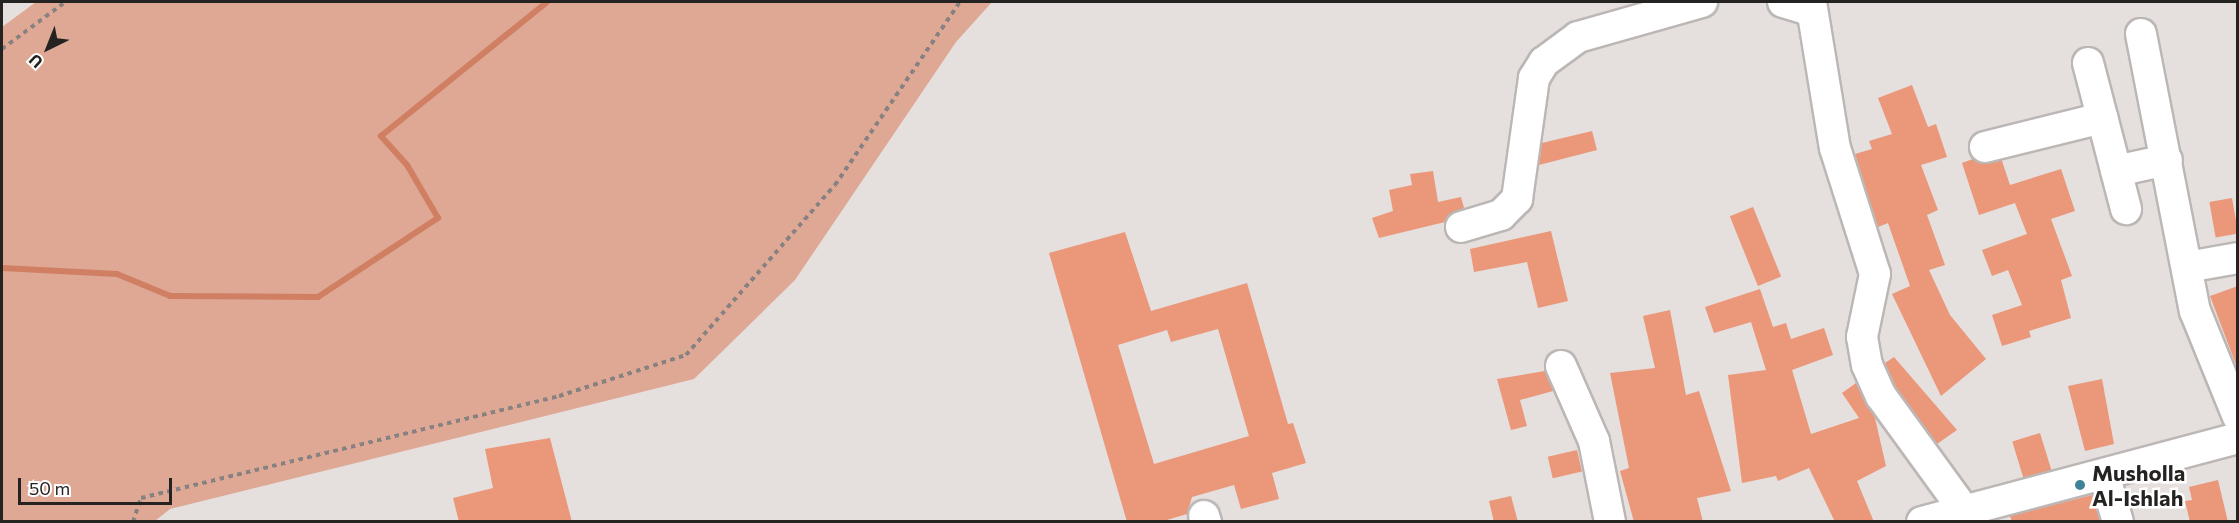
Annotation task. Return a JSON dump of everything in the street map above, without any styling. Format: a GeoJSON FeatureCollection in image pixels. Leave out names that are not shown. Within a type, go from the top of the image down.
{"type":"FeatureCollection","features":[{"type":"Feature","properties":{"kind":"street"},"geometry":{"type":"LineString","coordinates":[[1461,227],[1501,215],[1517,199],[1534,78],[1544,62],[1578,37],[1702,2]]}},
{"type":"Feature","properties":{"kind":"street"},"geometry":{"type":"LineString","coordinates":[[1783,2],[1811,6],[1835,148],[1875,274],[1862,337],[1867,365],[1881,396],[1964,509]]}},
{"type":"Feature","properties":{"kind":"street"},"geometry":{"type":"LineString","coordinates":[[2141,33],[2201,332],[2238,417]]}},
{"type":"Feature","properties":{"kind":"street"},"geometry":{"type":"LineString","coordinates":[[2088,63],[2126,209]]}},
{"type":"Feature","properties":{"kind":"street"},"geometry":{"type":"LineString","coordinates":[[1985,147],[2102,118]]}},
{"type":"Feature","properties":{"kind":"street"},"geometry":{"type":"LineString","coordinates":[[2116,171],[2167,160]]}},
{"type":"Feature","properties":{"kind":"street"},"geometry":{"type":"LineString","coordinates":[[2187,267],[2238,258]]}},
{"type":"Feature","properties":{"kind":"street"},"geometry":{"type":"LineString","coordinates":[[1561,366],[1594,441],[1610,522]]}},
{"type":"Feature","properties":{"kind":"street"},"geometry":{"type":"LineString","coordinates":[[1922,522],[2238,438]]}},
{"type":"Feature","properties":{"kind":"street"},"geometry":{"type":"LineString","coordinates":[[2104,475],[2118,522]]}},
{"type":"Feature","properties":{"kind":"path"},"geometry":{"type":"LineString","coordinates":[[2,49],[65,2]]}},
{"type":"Feature","properties":{"kind":"path"},"geometry":{"type":"LineString","coordinates":[[133,522],[141,498],[559,396],[686,355],[835,185],[960,2]]}},
{"type":"Feature","properties":{"kind":"shaded area"},"geometry":{"type":"Polygon","coordinates":[[[36,2],[992,2],[956,42],[795,280],[694,379],[170,509],[155,521],[2,521],[2,27],[36,2]]]}},
{"type":"Feature","properties":{"kind":"building"},"geometry":{"type":"Polygon","coordinates":[[[1912,85],[1928,127],[1936,124],[1947,157],[1921,165],[1938,210],[1927,215],[1945,265],[1929,270],[1950,315],[1986,359],[1941,396],[1892,294],[1910,286],[1888,223],[1878,227],[1855,154],[1872,149],[1869,141],[1892,134],[1878,98],[1912,85]]]}},
{"type":"Feature","properties":{"kind":"building"},"geometry":{"type":"Polygon","coordinates":[[[1592,131],[1597,150],[1539,165],[1542,143],[1592,131]]]}},
{"type":"Feature","properties":{"kind":"building"},"geometry":{"type":"Polygon","coordinates":[[[1973,159],[2002,161],[2010,185],[2061,169],[2075,211],[2051,219],[2072,276],[2061,280],[2071,318],[2029,331],[2031,337],[2002,346],[1992,315],[2022,305],[2008,270],[1992,276],[1982,250],[2027,234],[2015,203],[1979,215],[1962,163],[1973,159]]]}},
{"type":"Feature","properties":{"kind":"building"},"geometry":{"type":"Polygon","coordinates":[[[1433,171],[1438,202],[1461,197],[1464,208],[1445,222],[1379,238],[1372,218],[1393,211],[1389,190],[1412,185],[1410,174],[1433,171]]]}},
{"type":"Feature","properties":{"kind":"building"},"geometry":{"type":"Polygon","coordinates":[[[2232,198],[2238,233],[2216,237],[2209,202],[2232,198]]]}},
{"type":"Feature","properties":{"kind":"building"},"geometry":{"type":"Polygon","coordinates":[[[1753,207],[1781,277],[1758,286],[1730,216],[1753,207]]]}},
{"type":"Feature","properties":{"kind":"building"},"geometry":{"type":"Polygon","coordinates":[[[1551,231],[1568,301],[1538,308],[1527,262],[1474,272],[1470,249],[1551,231]]]}},
{"type":"Feature","properties":{"kind":"building"},"geometry":{"type":"Polygon","coordinates":[[[1125,232],[1151,311],[1247,283],[1288,424],[1293,423],[1306,463],[1272,473],[1279,499],[1241,509],[1234,485],[1192,497],[1187,514],[1160,522],[1127,522],[1049,253],[1125,232]],[[1218,329],[1171,342],[1167,330],[1118,345],[1154,464],[1249,436],[1218,329]]]}},
{"type":"Feature","properties":{"kind":"building"},"geometry":{"type":"Polygon","coordinates":[[[2238,286],[2238,370],[2210,296],[2238,286]]]}},
{"type":"Feature","properties":{"kind":"building"},"geometry":{"type":"Polygon","coordinates":[[[1760,289],[1773,327],[1786,323],[1791,339],[1824,328],[1833,355],[1792,370],[1811,434],[1859,418],[1842,393],[1856,383],[1875,418],[1886,466],[1857,481],[1874,522],[1835,522],[1809,468],[1778,481],[1776,476],[1742,483],[1728,375],[1766,370],[1751,322],[1714,333],[1705,307],[1760,289]]]}},
{"type":"Feature","properties":{"kind":"building"},"geometry":{"type":"Polygon","coordinates":[[[1670,310],[1686,395],[1699,391],[1731,491],[1697,498],[1703,522],[1634,522],[1620,471],[1629,468],[1610,373],[1655,368],[1643,316],[1670,310]]]}},
{"type":"Feature","properties":{"kind":"building"},"geometry":{"type":"Polygon","coordinates":[[[1894,357],[1957,430],[1937,444],[1896,387],[1885,363],[1894,357]]]}},
{"type":"Feature","properties":{"kind":"building"},"geometry":{"type":"Polygon","coordinates":[[[1545,371],[1553,391],[1520,400],[1527,426],[1511,430],[1497,379],[1545,371]]]}},
{"type":"Feature","properties":{"kind":"building"},"geometry":{"type":"Polygon","coordinates":[[[2102,379],[2114,444],[2085,451],[2068,386],[2102,379]]]}},
{"type":"Feature","properties":{"kind":"building"},"geometry":{"type":"Polygon","coordinates":[[[2040,433],[2051,470],[2024,479],[2012,441],[2040,433]]]}},
{"type":"Feature","properties":{"kind":"building"},"geometry":{"type":"Polygon","coordinates":[[[550,438],[572,522],[459,522],[453,498],[493,488],[485,449],[550,438]]]}},
{"type":"Feature","properties":{"kind":"building"},"geometry":{"type":"Polygon","coordinates":[[[1577,450],[1582,471],[1553,478],[1548,457],[1577,450]]]}},
{"type":"Feature","properties":{"kind":"building"},"geometry":{"type":"Polygon","coordinates":[[[2218,480],[2228,522],[2190,522],[2185,501],[2192,500],[2189,487],[2218,480]]]}},
{"type":"Feature","properties":{"kind":"building"},"geometry":{"type":"Polygon","coordinates":[[[2092,495],[2100,522],[2012,522],[2010,516],[2092,495]]]}},
{"type":"Feature","properties":{"kind":"building"},"geometry":{"type":"Polygon","coordinates":[[[1511,496],[1518,522],[1494,522],[1489,501],[1511,496]]]}},
{"type":"Feature","properties":{"kind":"waterway"},"geometry":{"type":"LineString","coordinates":[[2,268],[117,274],[170,296],[318,297],[438,218],[407,165],[381,136],[547,2]]}},
{"type":"Feature","properties":{"kind":"place","name":"Musholla Al-Ishlah"},"geometry":{"type":"Point","coordinates":[2080,485]}}]}
